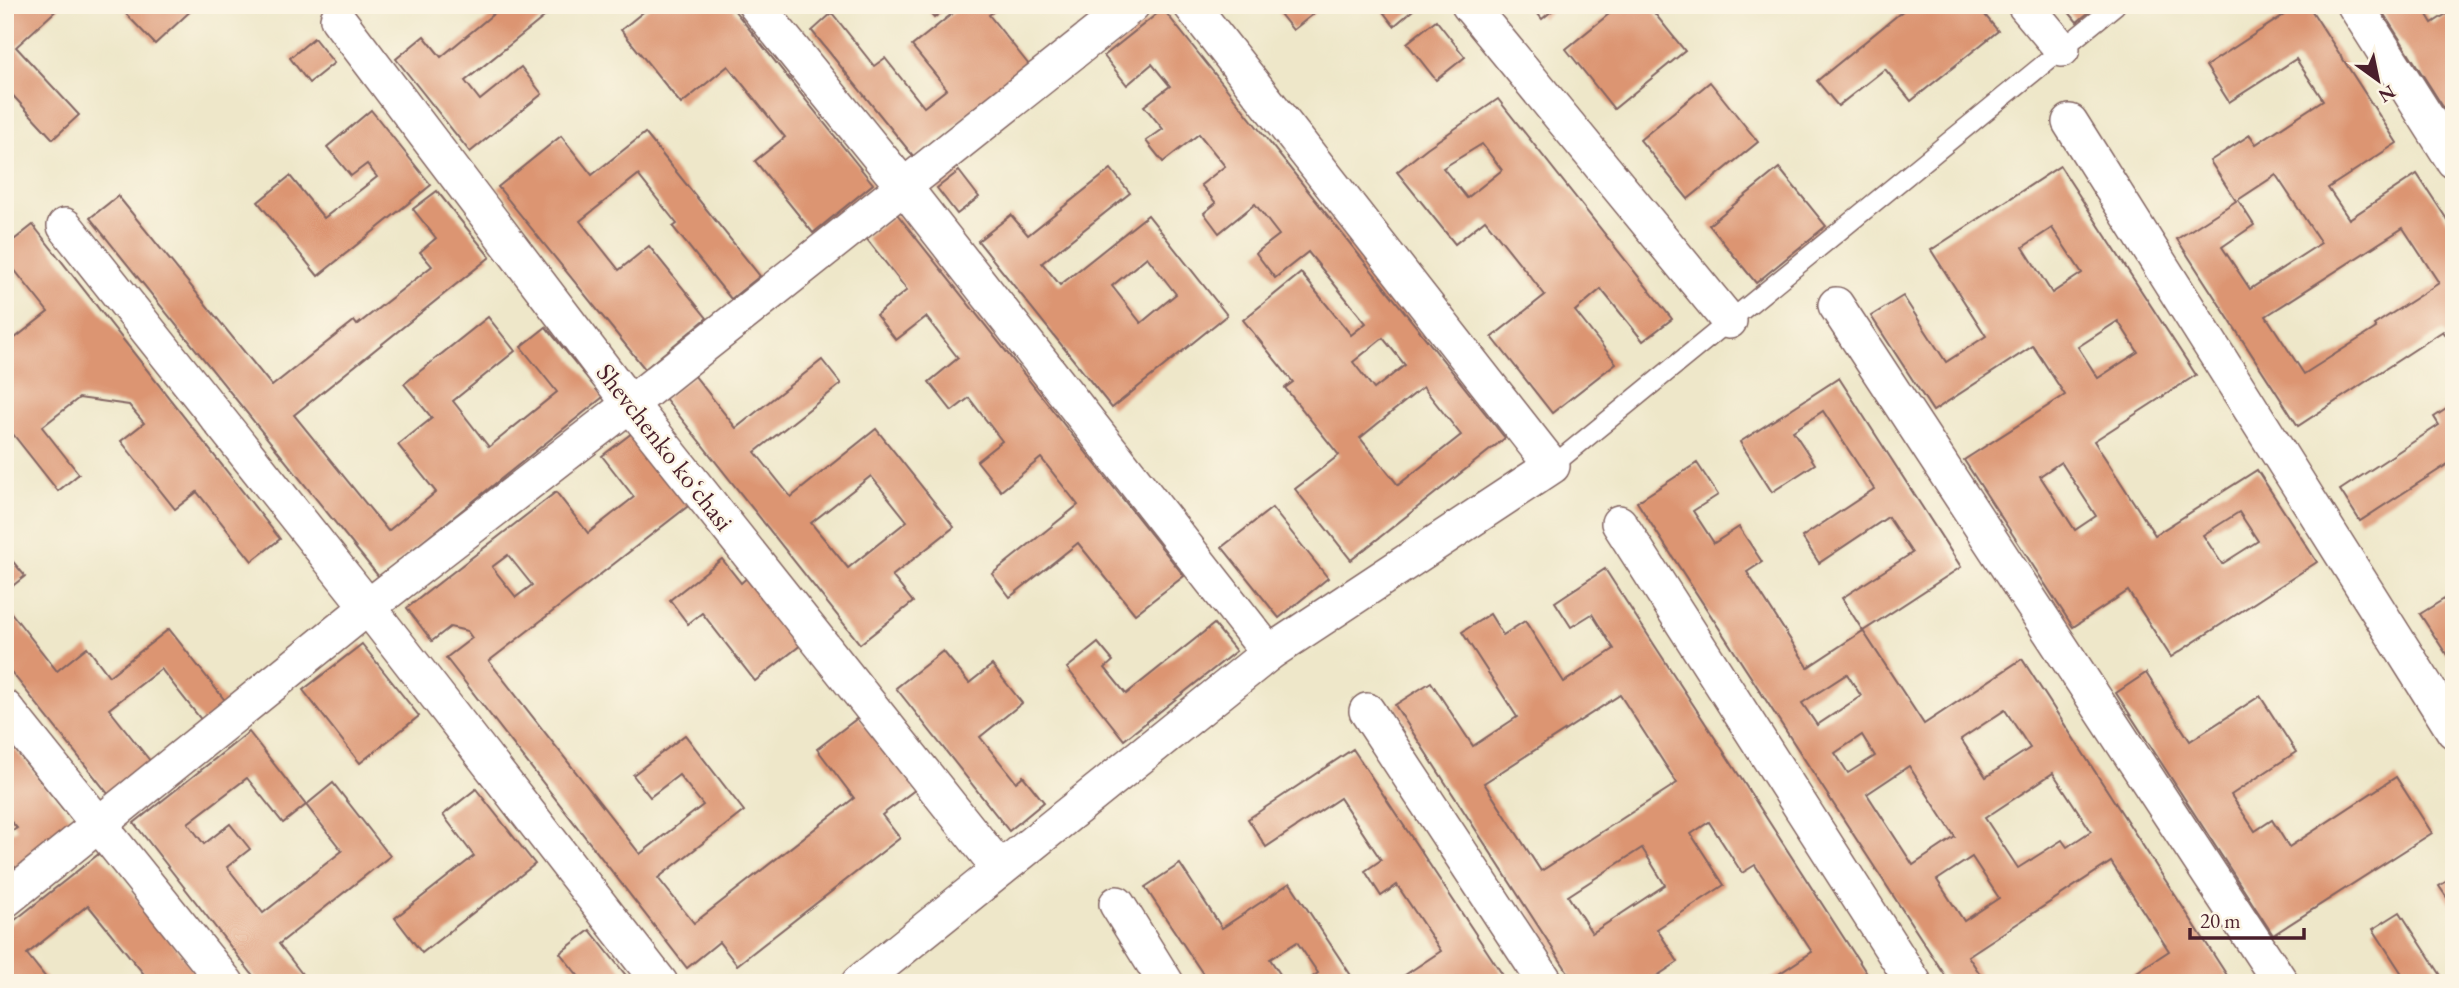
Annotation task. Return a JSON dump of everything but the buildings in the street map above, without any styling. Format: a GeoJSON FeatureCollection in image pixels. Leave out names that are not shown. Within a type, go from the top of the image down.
{"type":"FeatureCollection","features":[{"type":"Feature","properties":{"kind":"street"},"geometry":{"type":"LineString","coordinates":[[755,5],[904,187],[1269,653]]}},
{"type":"Feature","properties":{"kind":"street"},"geometry":{"type":"LineString","coordinates":[[5,900],[368,607],[630,404],[1132,5]]}},
{"type":"Feature","properties":{"kind":"street"},"geometry":{"type":"LineString","coordinates":[[859,983],[1269,653],[1552,466],[1191,5]]}},
{"type":"Feature","properties":{"kind":"street"},"geometry":{"type":"LineString","coordinates":[[1469,5],[1729,321]]}},
{"type":"Feature","properties":{"kind":"street"},"geometry":{"type":"LineString","coordinates":[[2025,5],[2062,49]]}},
{"type":"Feature","properties":{"kind":"street"},"geometry":{"type":"LineString","coordinates":[[2355,5],[2454,161]]}},
{"type":"Feature","properties":{"kind":"street","name":"Shevchenko koʻchasi"},"geometry":{"type":"LineString","coordinates":[[338,19],[630,404],[1000,869]]}},
{"type":"Feature","properties":{"kind":"street"},"geometry":{"type":"LineString","coordinates":[[2070,122],[2454,731]]}},
{"type":"Feature","properties":{"kind":"street"},"geometry":{"type":"LineString","coordinates":[[65,226],[368,607],[660,983]]}},
{"type":"Feature","properties":{"kind":"street"},"geometry":{"type":"LineString","coordinates":[[1836,305],[2281,983]]}},
{"type":"Feature","properties":{"kind":"street"},"geometry":{"type":"LineString","coordinates":[[1619,523],[1914,983]]}},
{"type":"Feature","properties":{"kind":"street"},"geometry":{"type":"LineString","coordinates":[[5,708],[226,983]]}},
{"type":"Feature","properties":{"kind":"street"},"geometry":{"type":"LineString","coordinates":[[1367,712],[1546,983]]}},
{"type":"Feature","properties":{"kind":"street"},"geometry":{"type":"LineString","coordinates":[[1117,904],[1166,983]]}},
{"type":"Feature","properties":{"kind":"lane"},"geometry":{"type":"LineString","coordinates":[[1552,466],[2116,5]]}}]}
